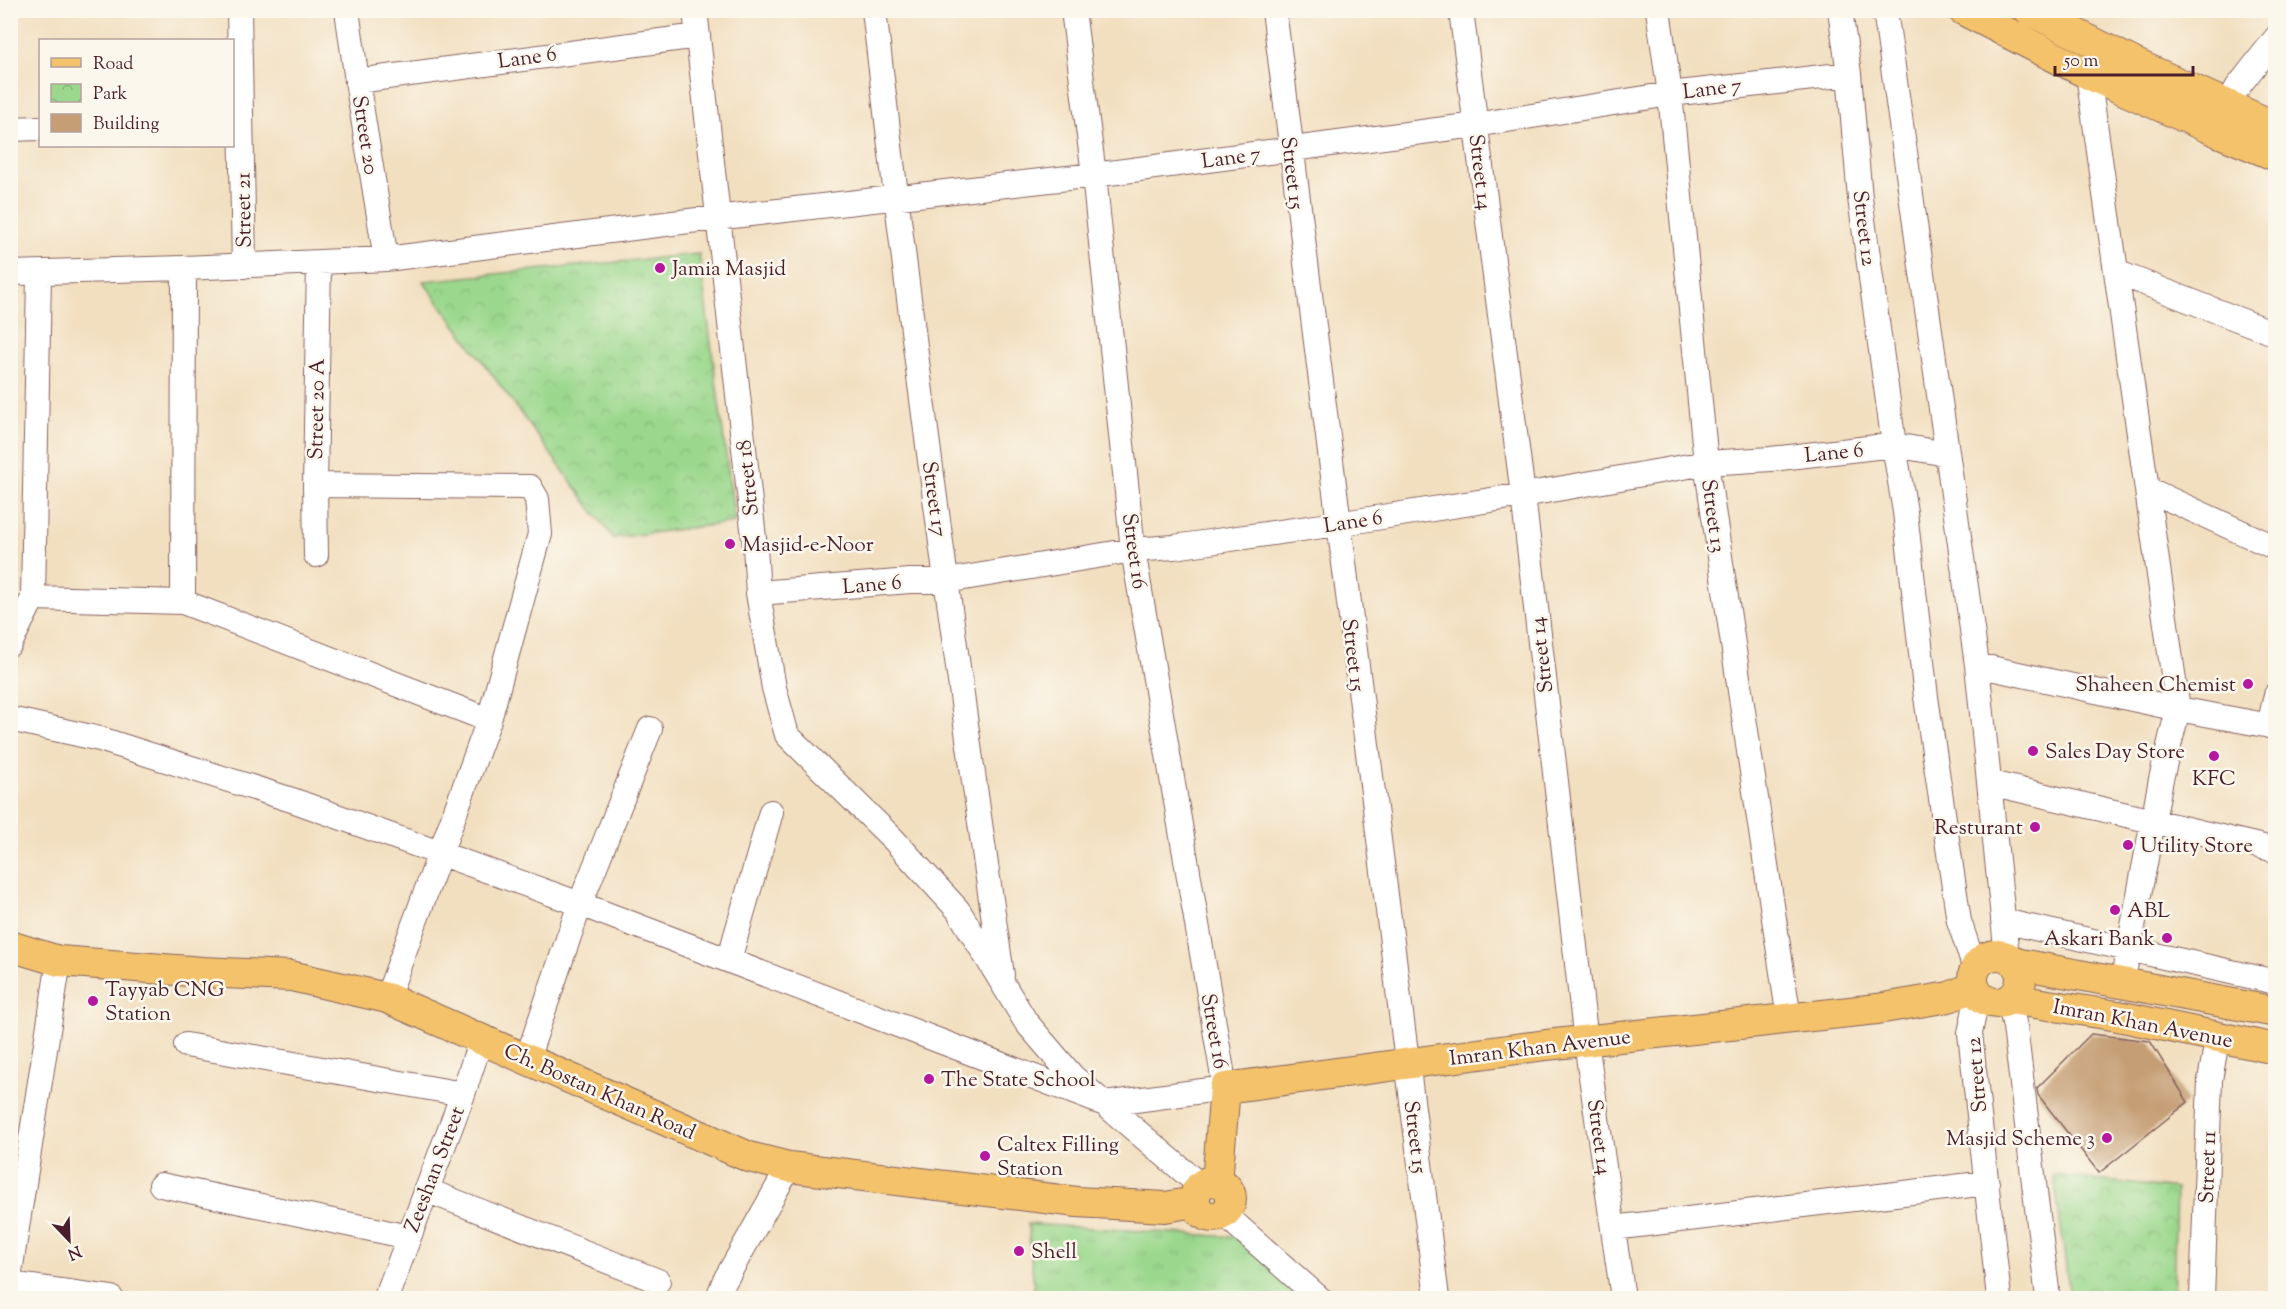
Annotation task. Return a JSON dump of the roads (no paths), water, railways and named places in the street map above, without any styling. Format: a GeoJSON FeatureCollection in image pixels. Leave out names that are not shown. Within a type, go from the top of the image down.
{"type":"FeatureCollection","features":[{"type":"Feature","properties":{"kind":"main road"},"geometry":{"type":"LineString","coordinates":[[1963,10],[2088,74],[2220,118],[2276,127]]}},
{"type":"Feature","properties":{"kind":"main road"},"geometry":{"type":"LineString","coordinates":[[2028,10],[2134,63],[2276,156]]}},
{"type":"Feature","properties":{"kind":"main road","name":"Ch. Bostan Khan Road"},"geometry":{"type":"LineString","coordinates":[[10,946],[59,961],[291,976],[387,998],[749,1157],[789,1167],[1077,1202],[1165,1207],[1204,1190]]}},
{"type":"Feature","properties":{"kind":"main road"},"geometry":{"type":"LineString","coordinates":[[1992,955],[2011,960],[2019,969],[2021,983],[2019,989],[2010,1000],[2002,1003],[1989,1002],[1976,984],[1979,963],[1992,955]]}},
{"type":"Feature","properties":{"kind":"main road","name":"Imran Khan Avenue"},"geometry":{"type":"LineString","coordinates":[[2011,960],[2122,984],[2276,1012]]}},
{"type":"Feature","properties":{"kind":"main road","name":"Imran Khan Avenue"},"geometry":{"type":"LineString","coordinates":[[1225,1088],[1546,1045],[1877,1009],[1941,999],[1976,984]]}},
{"type":"Feature","properties":{"kind":"main road","name":"Imran Khan Avenue"},"geometry":{"type":"LineString","coordinates":[[2010,1000],[2118,1016],[2218,1035],[2276,1049]]}},
{"type":"Feature","properties":{"kind":"main road"},"geometry":{"type":"LineString","coordinates":[[1223,1213],[1229,1205],[1230,1193],[1227,1188],[1204,1190],[1225,1088]]}},
{"type":"Feature","properties":{"kind":"street","name":"Street 21"},"geometry":{"type":"LineString","coordinates":[[239,10],[237,121],[244,266]]}},
{"type":"Feature","properties":{"kind":"street","name":"Street 20"},"geometry":{"type":"LineString","coordinates":[[347,10],[386,259]]}},
{"type":"Feature","properties":{"kind":"street","name":"Street 18"},"geometry":{"type":"LineString","coordinates":[[695,10],[758,593],[774,688],[787,735],[893,839],[958,910],[1026,1022],[1060,1064],[1204,1190]]}},
{"type":"Feature","properties":{"kind":"street","name":"Street 17"},"geometry":{"type":"LineString","coordinates":[[873,10],[895,200],[946,581],[1004,987]]}},
{"type":"Feature","properties":{"kind":"street","name":"Street 16"},"geometry":{"type":"LineString","coordinates":[[1072,10],[1094,175],[1133,550],[1225,1088]]}},
{"type":"Feature","properties":{"kind":"street","name":"Street 15"},"geometry":{"type":"LineString","coordinates":[[1274,10],[1337,524],[1437,1299]]}},
{"type":"Feature","properties":{"kind":"street","name":"Street 14"},"geometry":{"type":"LineString","coordinates":[[1461,10],[1523,495],[1586,1042],[1623,1299]]}},
{"type":"Feature","properties":{"kind":"street","name":"Street 13"},"geometry":{"type":"LineString","coordinates":[[1658,10],[1670,94],[1706,463],[1789,1019]]}},
{"type":"Feature","properties":{"kind":"street","name":"Street 12"},"geometry":{"type":"LineString","coordinates":[[1840,10],[1849,74],[1860,198],[1905,512],[1926,697],[1959,921],[1976,984],[1971,1034],[1999,1299]]}},
{"type":"Feature","properties":{"kind":"street"},"geometry":{"type":"LineString","coordinates":[[1885,10],[1977,665],[2003,921],[2011,960]]}},
{"type":"Feature","properties":{"kind":"street","name":"Lane 6"},"geometry":{"type":"LineString","coordinates":[[357,81],[698,36]]}},
{"type":"Feature","properties":{"kind":"street"},"geometry":{"type":"LineString","coordinates":[[2220,118],[2237,88],[2276,38]]}},
{"type":"Feature","properties":{"kind":"street","name":"Lane 7"},"geometry":{"type":"LineString","coordinates":[[10,273],[39,274],[386,259],[1094,175],[1475,125],[1670,94],[1849,74]]}},
{"type":"Feature","properties":{"kind":"street"},"geometry":{"type":"LineString","coordinates":[[2088,74],[2178,709],[2161,779],[2155,821],[2122,984]]}},
{"type":"Feature","properties":{"kind":"street"},"geometry":{"type":"LineString","coordinates":[[10,129],[39,128]]}},
{"type":"Feature","properties":{"kind":"street","name":"Street 20 A"},"geometry":{"type":"LineString","coordinates":[[316,555],[319,262]]}},
{"type":"Feature","properties":{"kind":"street"},"geometry":{"type":"LineString","coordinates":[[183,602],[184,268]]}},
{"type":"Feature","properties":{"kind":"street"},"geometry":{"type":"LineString","coordinates":[[2116,272],[2276,334]]}},
{"type":"Feature","properties":{"kind":"street"},"geometry":{"type":"LineString","coordinates":[[10,644],[33,598],[39,274]]}},
{"type":"Feature","properties":{"kind":"street","name":"Lane 6"},"geometry":{"type":"LineString","coordinates":[[758,593],[910,581],[946,581],[1133,550],[1174,547],[1337,524],[1706,463],[1771,459],[1894,445],[1947,454]]}},
{"type":"Feature","properties":{"kind":"street"},"geometry":{"type":"LineString","coordinates":[[315,485],[530,487],[537,499],[540,534],[489,720],[387,998]]}},
{"type":"Feature","properties":{"kind":"street"},"geometry":{"type":"LineString","coordinates":[[2147,489],[2276,548]]}},
{"type":"Feature","properties":{"kind":"street"},"geometry":{"type":"LineString","coordinates":[[33,598],[183,602],[489,720]]}},
{"type":"Feature","properties":{"kind":"street"},"geometry":{"type":"LineString","coordinates":[[1977,665],[2273,730],[2276,695]]}},
{"type":"Feature","properties":{"kind":"street"},"geometry":{"type":"LineString","coordinates":[[10,719],[100,739],[295,801],[580,904],[1105,1104]]}},
{"type":"Feature","properties":{"kind":"street"},"geometry":{"type":"LineString","coordinates":[[527,1059],[580,904],[650,729]]}},
{"type":"Feature","properties":{"kind":"street"},"geometry":{"type":"LineString","coordinates":[[1990,783],[2276,850]]}},
{"type":"Feature","properties":{"kind":"street"},"geometry":{"type":"LineString","coordinates":[[729,960],[771,812]]}},
{"type":"Feature","properties":{"kind":"street"},"geometry":{"type":"LineString","coordinates":[[2003,921],[2276,982]]}},
{"type":"Feature","properties":{"kind":"street"},"geometry":{"type":"LineString","coordinates":[[10,1272],[59,961]]}},
{"type":"Feature","properties":{"kind":"street"},"geometry":{"type":"LineString","coordinates":[[2010,1000],[2048,1299]]}},
{"type":"Feature","properties":{"kind":"street","name":"Street 11"},"geometry":{"type":"LineString","coordinates":[[2202,1299],[2210,1080],[2218,1035]]}},
{"type":"Feature","properties":{"kind":"street","name":"Zeeshan Street"},"geometry":{"type":"LineString","coordinates":[[386,1299],[463,1094],[481,1039]]}},
{"type":"Feature","properties":{"kind":"street"},"geometry":{"type":"LineString","coordinates":[[186,1045],[463,1094]]}},
{"type":"Feature","properties":{"kind":"street","name":"Imran Khan Avenue"},"geometry":{"type":"LineString","coordinates":[[1105,1104],[1225,1088]]}},
{"type":"Feature","properties":{"kind":"street"},"geometry":{"type":"LineString","coordinates":[[718,1299],[724,1282],[789,1167]]}},
{"type":"Feature","properties":{"kind":"street"},"geometry":{"type":"LineString","coordinates":[[1613,1228],[1987,1183]]}},
{"type":"Feature","properties":{"kind":"street"},"geometry":{"type":"LineString","coordinates":[[161,1185],[409,1237]]}},
{"type":"Feature","properties":{"kind":"street"},"geometry":{"type":"LineString","coordinates":[[426,1190],[658,1281]]}},
{"type":"Feature","properties":{"kind":"street"},"geometry":{"type":"LineString","coordinates":[[1223,1213],[1318,1299]]}},
{"type":"Feature","properties":{"kind":"street"},"geometry":{"type":"LineString","coordinates":[[10,1284],[111,1299]]}},
{"type":"Feature","properties":{"kind":"place","name":"Jamia Masjid"},"geometry":{"type":"Point","coordinates":[660,268]}},
{"type":"Feature","properties":{"kind":"place","name":"Masjid-e-Noor"},"geometry":{"type":"Point","coordinates":[730,544]}},
{"type":"Feature","properties":{"kind":"place","name":"Shaheen Chemist"},"geometry":{"type":"Point","coordinates":[2248,684]}},
{"type":"Feature","properties":{"kind":"place","name":"Sales Day Store"},"geometry":{"type":"Point","coordinates":[2033,751]}},
{"type":"Feature","properties":{"kind":"place","name":"KFC"},"geometry":{"type":"Point","coordinates":[2214,756]}},
{"type":"Feature","properties":{"kind":"place","name":"Resturant"},"geometry":{"type":"Point","coordinates":[2035,827]}},
{"type":"Feature","properties":{"kind":"place","name":"Utility Store"},"geometry":{"type":"Point","coordinates":[2128,845]}},
{"type":"Feature","properties":{"kind":"place","name":"ABL"},"geometry":{"type":"Point","coordinates":[2115,910]}},
{"type":"Feature","properties":{"kind":"place","name":"Askari Bank"},"geometry":{"type":"Point","coordinates":[2167,938]}},
{"type":"Feature","properties":{"kind":"place","name":"Tayyab CNG Station"},"geometry":{"type":"Point","coordinates":[93,1001]}},
{"type":"Feature","properties":{"kind":"place","name":"The State School"},"geometry":{"type":"Point","coordinates":[929,1079]}},
{"type":"Feature","properties":{"kind":"place","name":"Masjid Scheme 3"},"geometry":{"type":"Point","coordinates":[2107,1138]}},
{"type":"Feature","properties":{"kind":"place","name":"Caltex Filling Station"},"geometry":{"type":"Point","coordinates":[985,1156]}},
{"type":"Feature","properties":{"kind":"place","name":"Shell"},"geometry":{"type":"Point","coordinates":[1019,1251]}}]}
